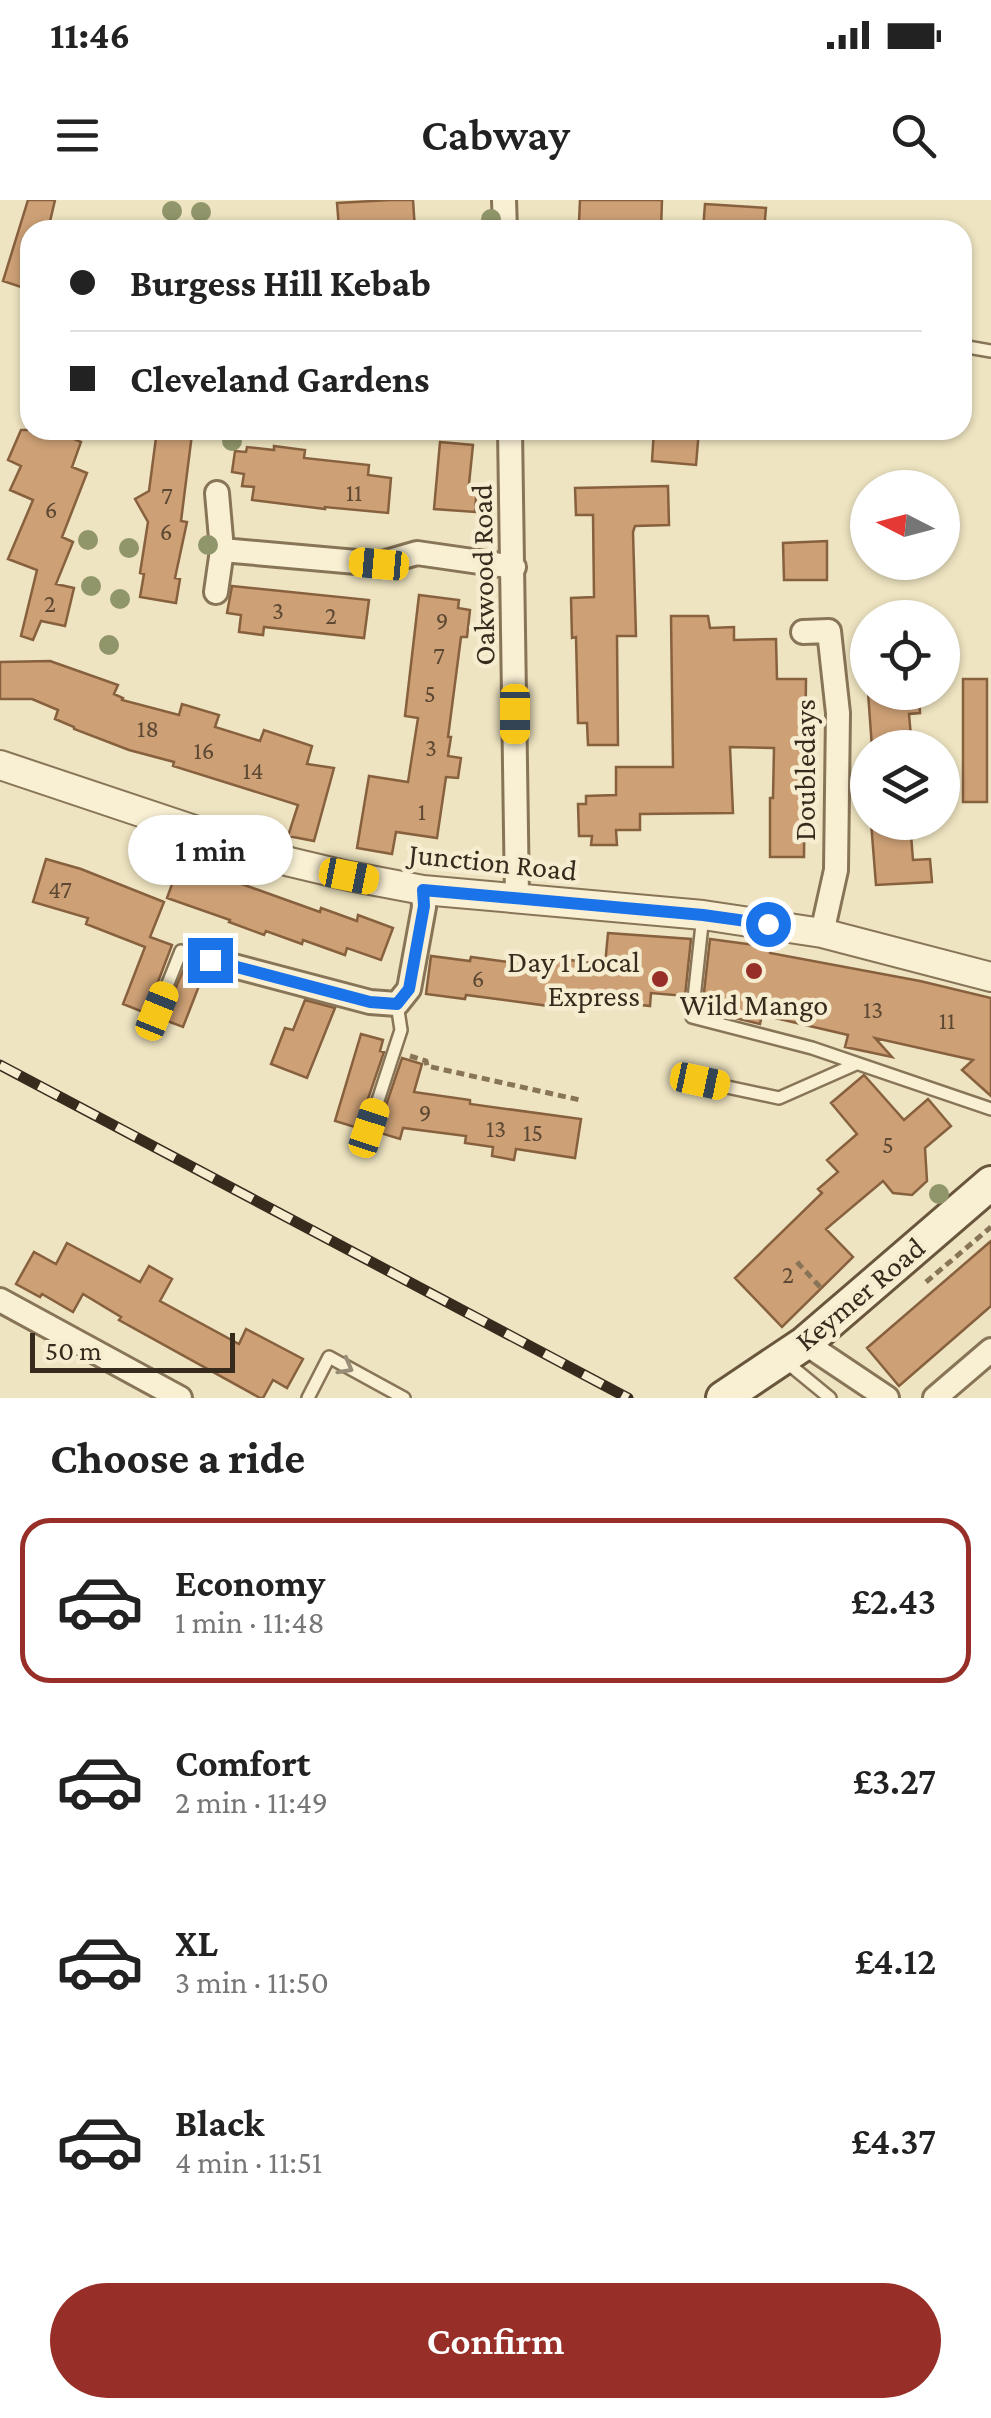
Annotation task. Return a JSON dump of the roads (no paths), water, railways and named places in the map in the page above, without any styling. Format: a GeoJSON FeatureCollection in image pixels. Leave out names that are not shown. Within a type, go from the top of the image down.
{"type":"FeatureCollection","features":[{"type":"Feature","properties":{"kind":"main road","name":"Keymer Road"},"geometry":{"type":"LineString","coordinates":[[723,1398],[794,1350],[991,1183]]}},
{"type":"Feature","properties":{"kind":"street","name":"Oakwood Road"},"geometry":{"type":"LineString","coordinates":[[510,440],[517,898]]}},
{"type":"Feature","properties":{"kind":"street"},"geometry":{"type":"LineString","coordinates":[[216,493],[222,550],[216,592]]}},
{"type":"Feature","properties":{"kind":"street"},"geometry":{"type":"LineString","coordinates":[[222,550],[379,564],[417,554],[514,567]]}},
{"type":"Feature","properties":{"kind":"street","name":"Doubledays"},"geometry":{"type":"LineString","coordinates":[[803,632],[829,632],[838,713],[836,870],[822,933]]}},
{"type":"Feature","properties":{"kind":"street","name":"Junction Road"},"geometry":{"type":"LineString","coordinates":[[0,765],[290,862],[423,890],[703,915],[822,933],[991,977]]}},
{"type":"Feature","properties":{"kind":"street"},"geometry":{"type":"LineString","coordinates":[[210,960],[370,1002],[397,1004],[409,989],[424,906],[423,890]]}},
{"type":"Feature","properties":{"kind":"street"},"geometry":{"type":"LineString","coordinates":[[0,1300],[180,1398]]}},
{"type":"Feature","properties":{"kind":"street"},"geometry":{"type":"LineString","coordinates":[[794,1350],[887,1398]]}},
{"type":"Feature","properties":{"kind":"street"},"geometry":{"type":"LineString","coordinates":[[935,1398],[991,1350]]}},
{"type":"Feature","properties":{"kind":"lane"},"geometry":{"type":"LineString","coordinates":[[703,915],[692,1018],[812,1048],[991,1109]]}},
{"type":"Feature","properties":{"kind":"lane"},"geometry":{"type":"LineString","coordinates":[[157,1011],[181,951],[210,960]]}},
{"type":"Feature","properties":{"kind":"lane"},"geometry":{"type":"LineString","coordinates":[[369,1128],[401,1030],[397,1004]]}},
{"type":"Feature","properties":{"kind":"lane"},"geometry":{"type":"LineString","coordinates":[[700,1081],[779,1098],[856,1064]]}},
{"type":"Feature","properties":{"kind":"lane"},"geometry":{"type":"LineString","coordinates":[[794,1350],[830,1398]]}},
{"type":"Feature","properties":{"kind":"lane"},"geometry":{"type":"LineString","coordinates":[[308,1398],[329,1357],[404,1398]]}},
{"type":"Feature","properties":{"kind":"railway"},"geometry":{"type":"LineString","coordinates":[[0,1065],[628,1398]]}},
{"type":"Feature","properties":{"kind":"place","name":"Wild Mango"},"geometry":{"type":"Point","coordinates":[754,971]}},
{"type":"Feature","properties":{"kind":"place","name":"Day 1 Local Express"},"geometry":{"type":"Point","coordinates":[660,979]}}]}
